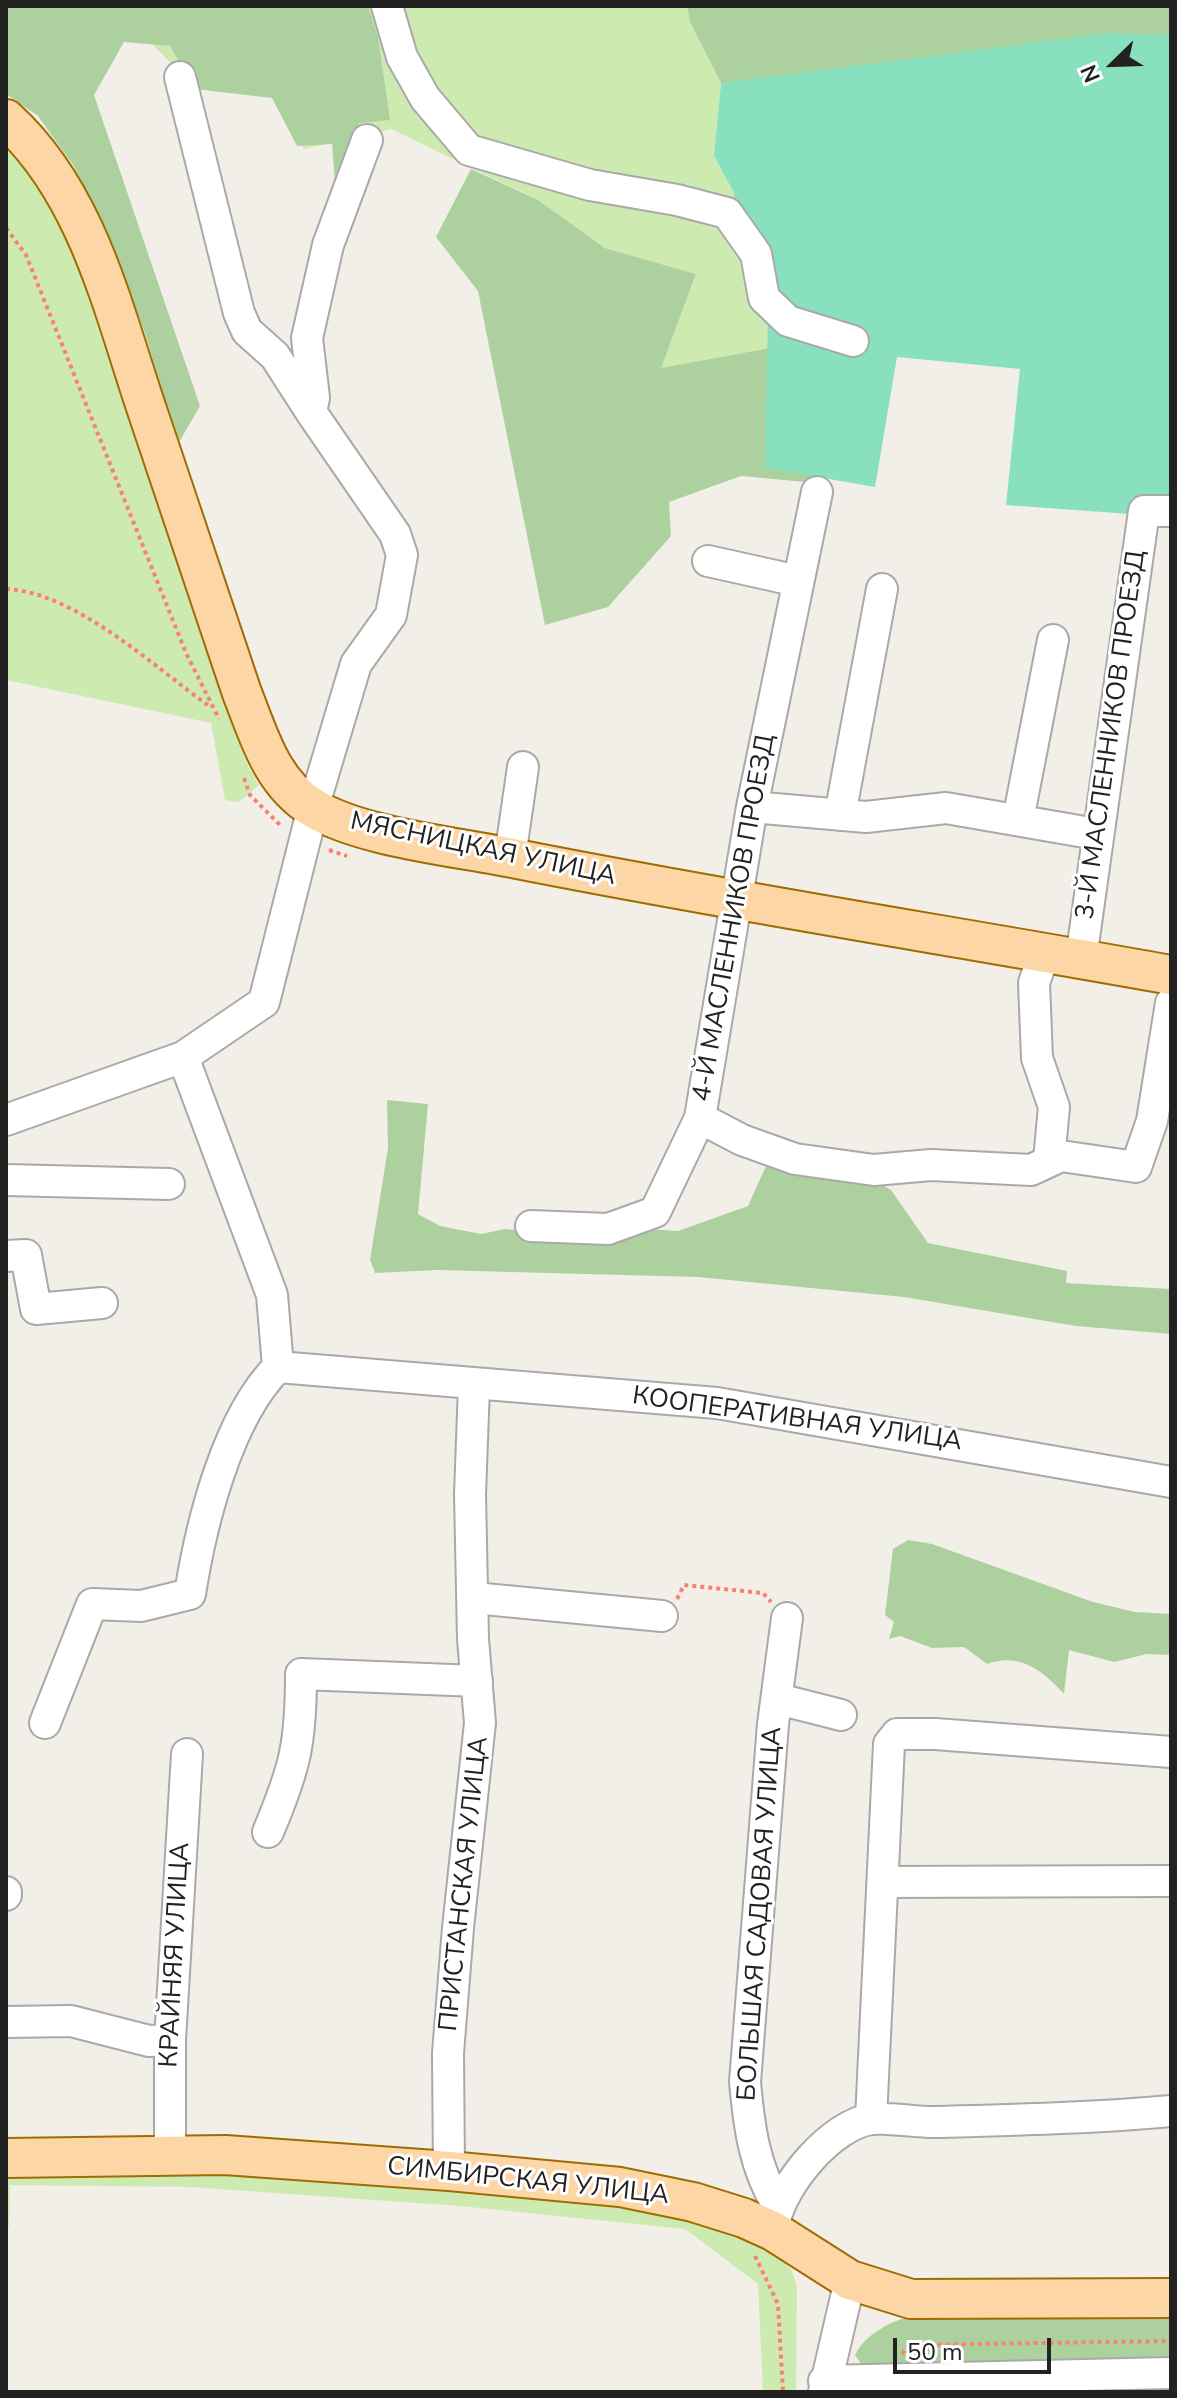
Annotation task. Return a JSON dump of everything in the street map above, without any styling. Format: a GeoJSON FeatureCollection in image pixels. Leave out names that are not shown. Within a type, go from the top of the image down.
{"type":"FeatureCollection","features":[{"type":"Feature","properties":{"kind":"main road","name":"МЯСНИЦКАЯ УЛИЦА"},"geometry":{"type":"LineString","coordinates":[[6,119],[49,166],[68,198],[111,305],[242,693],[267,756],[309,824],[339,821],[735,900],[1171,975]]}},
{"type":"Feature","properties":{"kind":"main road","name":"СИМБИРСКАЯ УЛИЦА"},"geometry":{"type":"LineString","coordinates":[[6,2158],[170,2155],[303,2159],[620,2187],[693,2202],[767,2228],[850,2280],[911,2299],[1171,2298]]}},
{"type":"Feature","properties":{"kind":"street"},"geometry":{"type":"LineString","coordinates":[[387,6],[402,57],[425,98],[469,150],[590,185],[677,200],[727,213],[756,254],[764,298],[788,321],[853,341]]}},
{"type":"Feature","properties":{"kind":"street"},"geometry":{"type":"LineString","coordinates":[[6,1120],[183,1057],[264,1002],[309,824],[356,664],[391,615],[402,555],[395,534],[275,356],[247,331],[239,313],[180,77]]}},
{"type":"Feature","properties":{"kind":"street"},"geometry":{"type":"LineString","coordinates":[[311,412],[314,398],[307,338],[328,245],[367,140]]}},
{"type":"Feature","properties":{"kind":"street","name":"4-Й МАСЛЕННИКОВ ПРОЕЗД"},"geometry":{"type":"LineString","coordinates":[[531,1226],[608,1229],[655,1212],[700,1118],[752,807],[817,492]]}},
{"type":"Feature","properties":{"kind":"street","name":"3-Й МАСЛЕННИКОВ ПРОЕЗД"},"geometry":{"type":"LineString","coordinates":[[1081,959],[1096,834],[1158,511]]}},
{"type":"Feature","properties":{"kind":"street"},"geometry":{"type":"LineString","coordinates":[[708,561],[798,581]]}},
{"type":"Feature","properties":{"kind":"street"},"geometry":{"type":"LineString","coordinates":[[840,815],[882,589]]}},
{"type":"Feature","properties":{"kind":"street"},"geometry":{"type":"LineString","coordinates":[[1018,820],[1053,640]]}},
{"type":"Feature","properties":{"kind":"street"},"geometry":{"type":"LineString","coordinates":[[510,857],[523,767]]}},
{"type":"Feature","properties":{"kind":"street"},"geometry":{"type":"LineString","coordinates":[[752,807],[866,817],[946,808],[1096,834]]}},
{"type":"Feature","properties":{"kind":"street"},"geometry":{"type":"LineString","coordinates":[[1045,951],[1034,983],[1037,1058],[1054,1107],[1049,1160]]}},
{"type":"Feature","properties":{"kind":"street"},"geometry":{"type":"LineString","coordinates":[[700,1118],[742,1140],[795,1159],[874,1170],[931,1165],[1031,1170],[1061,1156],[1136,1167],[1152,1121],[1171,1003]]}},
{"type":"Feature","properties":{"kind":"street"},"geometry":{"type":"LineString","coordinates":[[45,1723],[92,1604],[141,1606],[190,1594],[217,1483],[258,1387],[278,1367],[272,1295],[183,1057]]}},
{"type":"Feature","properties":{"kind":"street"},"geometry":{"type":"LineString","coordinates":[[6,1180],[169,1184]]}},
{"type":"Feature","properties":{"kind":"street"},"geometry":{"type":"LineString","coordinates":[[6,1256],[26,1255],[36,1309],[102,1303]]}},
{"type":"Feature","properties":{"kind":"street","name":"КООПЕРАТИВНАЯ УЛИЦА"},"geometry":{"type":"LineString","coordinates":[[278,1367],[474,1386],[717,1403],[1171,1482]]}},
{"type":"Feature","properties":{"kind":"street","name":"ПРИСТАНСКАЯ УЛИЦА"},"geometry":{"type":"LineString","coordinates":[[449,2171],[448,2053],[480,1723],[470,1494],[474,1386]]}},
{"type":"Feature","properties":{"kind":"street"},"geometry":{"type":"LineString","coordinates":[[474,1598],[662,1616]]}},
{"type":"Feature","properties":{"kind":"street","name":"БОЛЬШАЯ САДОВАЯ УЛИЦА"},"geometry":{"type":"LineString","coordinates":[[767,2228],[763,2181],[749,2129],[745,2082],[757,1908],[787,1618]]}},
{"type":"Feature","properties":{"kind":"street"},"geometry":{"type":"LineString","coordinates":[[268,1832],[292,1775],[301,1732],[301,1674],[477,1681]]}},
{"type":"Feature","properties":{"kind":"street"},"geometry":{"type":"LineString","coordinates":[[778,1699],[841,1715]]}},
{"type":"Feature","properties":{"kind":"street"},"geometry":{"type":"LineString","coordinates":[[871,2119],[889,1744],[897,1734],[1171,1752]]}},
{"type":"Feature","properties":{"kind":"street","name":"КРАЙНЯЯ УЛИЦА"},"geometry":{"type":"LineString","coordinates":[[170,2155],[170,2040],[187,1754]]}},
{"type":"Feature","properties":{"kind":"street"},"geometry":{"type":"LineString","coordinates":[[883,1882],[1171,1881]]}},
{"type":"Feature","properties":{"kind":"street"},"geometry":{"type":"LineString","coordinates":[[6,2022],[71,2021],[149,2041],[170,2040]]}},
{"type":"Feature","properties":{"kind":"street"},"geometry":{"type":"LineString","coordinates":[[767,2228],[808,2162],[837,2134],[871,2119],[942,2122],[1097,2118],[1171,2111]]}},
{"type":"Feature","properties":{"kind":"street"},"geometry":{"type":"LineString","coordinates":[[850,2280],[824,2387],[881,2380],[1168,2379]]}},
{"type":"Feature","properties":{"kind":"path"},"geometry":{"type":"LineString","coordinates":[[6,228],[26,255],[186,653],[219,720]]}},
{"type":"Feature","properties":{"kind":"path"},"geometry":{"type":"LineString","coordinates":[[6,589],[29,590],[80,613],[211,707]]}},
{"type":"Feature","properties":{"kind":"path"},"geometry":{"type":"LineString","coordinates":[[241,770],[250,795],[273,821],[309,824],[354,857]]}},
{"type":"Feature","properties":{"kind":"path"},"geometry":{"type":"LineString","coordinates":[[662,1616],[671,1612],[684,1585],[763,1593],[787,1618]]}},
{"type":"Feature","properties":{"kind":"path"},"geometry":{"type":"LineString","coordinates":[[767,2228],[778,2304],[783,2392]]}},
{"type":"Feature","properties":{"kind":"path"},"geometry":{"type":"LineString","coordinates":[[881,2380],[909,2345],[1171,2341]]}},
{"type":"Feature","properties":{"kind":"green space"},"geometry":{"type":"Polygon","coordinates":[[[6,6],[687,6],[690,22],[721,83],[714,156],[769,257],[770,348],[660,369],[696,274],[605,248],[538,200],[391,129],[304,149],[276,93],[195,87],[134,26],[6,94],[6,6]]]}},
{"type":"Feature","properties":{"kind":"green space"},"geometry":{"type":"Polygon","coordinates":[[[6,6],[368,6],[378,37],[390,120],[359,123],[336,193],[332,144],[297,146],[272,98],[195,89],[170,46],[124,42],[94,95],[200,406],[178,444],[145,333],[106,230],[73,165],[38,116],[6,94],[6,6]]]}},
{"type":"Feature","properties":{"kind":"green space"},"geometry":{"type":"Polygon","coordinates":[[[687,6],[1171,6],[1171,38],[1005,338],[731,207],[748,139],[799,82],[721,83],[690,22],[687,6]]]}},
{"type":"Feature","properties":{"kind":"green space"},"geometry":{"type":"Polygon","coordinates":[[[1109,33],[1171,35],[1171,501],[1132,498],[1130,514],[1006,505],[1020,369],[897,357],[875,487],[765,468],[769,257],[714,156],[721,83],[1109,33]]]}},
{"type":"Feature","properties":{"kind":"green space"},"geometry":{"type":"Polygon","coordinates":[[[6,148],[44,198],[74,254],[224,699],[249,768],[259,785],[239,802],[225,800],[211,723],[6,680],[6,148]]]}},
{"type":"Feature","properties":{"kind":"green space"},"geometry":{"type":"Polygon","coordinates":[[[471,169],[538,200],[605,248],[696,274],[661,368],[770,348],[847,455],[805,482],[741,476],[669,502],[671,536],[608,607],[545,625],[478,291],[436,237],[471,169]]]}},
{"type":"Feature","properties":{"kind":"green space"},"geometry":{"type":"Polygon","coordinates":[[[387,1100],[428,1104],[418,1214],[440,1226],[481,1234],[505,1229],[580,1236],[647,1229],[678,1231],[748,1206],[766,1166],[867,1176],[891,1190],[928,1243],[1067,1271],[1066,1283],[1171,1289],[1171,1334],[1076,1326],[904,1297],[698,1277],[437,1270],[375,1273],[370,1260],[388,1148],[387,1100]]]}},
{"type":"Feature","properties":{"kind":"green space"},"geometry":{"type":"Polygon","coordinates":[[[908,1540],[932,1544],[1093,1602],[1135,1612],[1171,1614],[1171,1655],[1147,1654],[1114,1662],[1069,1650],[1064,1694],[1039,1671],[1020,1662],[1010,1660],[987,1664],[964,1647],[932,1648],[900,1636],[889,1639],[894,1622],[885,1615],[893,1549],[908,1540]]]}},
{"type":"Feature","properties":{"kind":"green space"},"geometry":{"type":"Polygon","coordinates":[[[225,2170],[450,2185],[693,2215],[769,2245],[792,2271],[797,2286],[796,2392],[763,2392],[758,2284],[685,2229],[460,2206],[190,2187],[10,2185],[9,2226],[6,2227],[6,2174],[225,2170]]]}},
{"type":"Feature","properties":{"kind":"green space"},"geometry":{"type":"Polygon","coordinates":[[[1171,2312],[1171,2366],[874,2371],[862,2365],[855,2355],[865,2341],[880,2329],[914,2316],[1171,2312]]]}}]}
